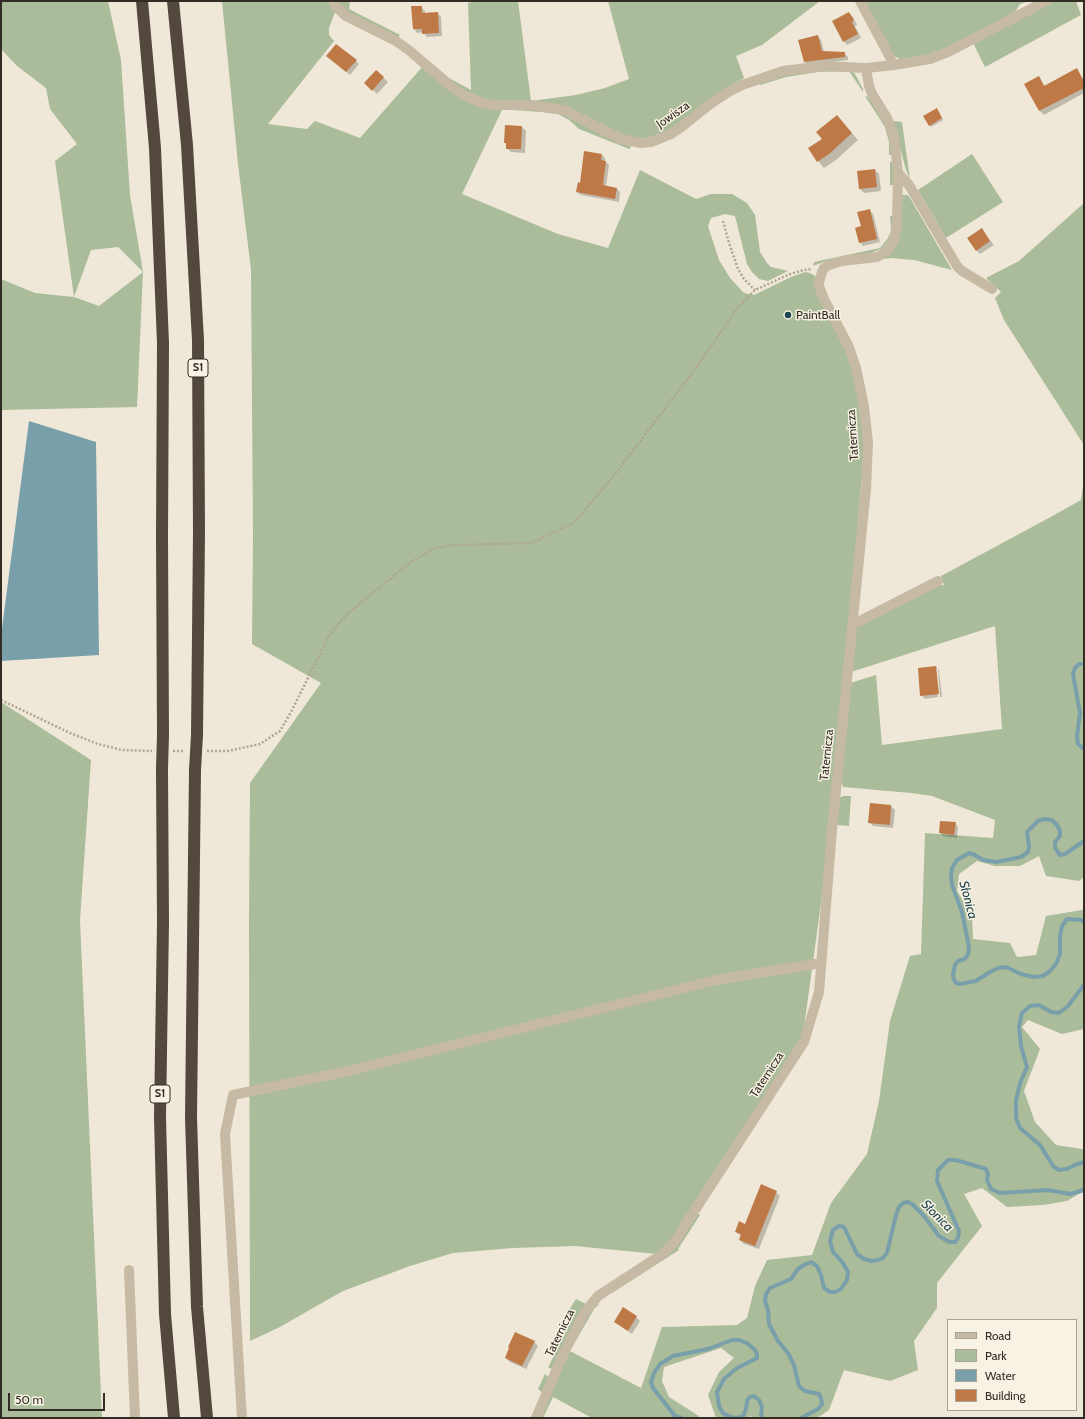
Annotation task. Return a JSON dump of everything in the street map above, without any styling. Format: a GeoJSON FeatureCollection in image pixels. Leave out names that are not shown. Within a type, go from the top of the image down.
{"type":"FeatureCollection","features":[{"type":"Feature","properties":{"kind":"highway","name":"S1"},"geometry":{"type":"LineString","coordinates":[[142,1],[155,148],[163,344],[163,922],[160,1117],[166,1314],[174,1418]]}},
{"type":"Feature","properties":{"kind":"highway","name":"S1"},"geometry":{"type":"LineString","coordinates":[[173,1],[187,146],[198,340],[199,540],[191,1117],[196,1307],[207,1418]]}},
{"type":"Feature","properties":{"kind":"street","name":"Jowisza"},"geometry":{"type":"LineString","coordinates":[[333,1],[340,11],[346,16],[396,41],[410,51],[463,95],[492,105],[536,106],[564,110],[615,136],[636,142],[651,142],[663,139],[680,128],[710,104],[742,85],[783,72],[824,66],[866,68],[920,62],[940,56],[1046,1]]}},
{"type":"Feature","properties":{"kind":"street"},"geometry":{"type":"LineString","coordinates":[[860,1],[894,66]]}},
{"type":"Feature","properties":{"kind":"street"},"geometry":{"type":"LineString","coordinates":[[822,272],[824,268],[834,263],[877,257],[887,251],[894,241],[897,225],[898,173],[894,135],[887,118],[872,94],[866,68]]}},
{"type":"Feature","properties":{"kind":"street"},"geometry":{"type":"LineString","coordinates":[[898,173],[908,185],[957,266],[962,271],[992,289]]}},
{"type":"Feature","properties":{"kind":"street","name":"Taternicza"},"geometry":{"type":"LineString","coordinates":[[536,1418],[580,1319],[598,1296],[664,1253],[673,1244],[804,1042],[819,992],[832,830],[866,489],[868,443],[867,425],[859,382],[849,347],[824,299],[819,286],[822,272]]}},
{"type":"Feature","properties":{"kind":"street"},"geometry":{"type":"LineString","coordinates":[[852,625],[938,581]]}},
{"type":"Feature","properties":{"kind":"street"},"geometry":{"type":"LineString","coordinates":[[242,1418],[225,1134],[233,1095],[354,1070],[716,980],[821,963]]}},
{"type":"Feature","properties":{"kind":"street"},"geometry":{"type":"LineString","coordinates":[[129,1270],[135,1418]]}},
{"type":"Feature","properties":{"kind":"path"},"geometry":{"type":"LineString","coordinates":[[723,221],[738,269],[744,279],[755,290]]}},
{"type":"Feature","properties":{"kind":"path"},"geometry":{"type":"LineString","coordinates":[[205,751],[228,751],[260,744],[280,731],[330,634],[346,615],[408,565],[434,548],[454,545],[532,543],[575,522],[615,474],[689,378],[737,309],[755,290],[790,274],[804,270],[811,269],[822,272]]}},
{"type":"Feature","properties":{"kind":"path"},"geometry":{"type":"LineString","coordinates":[[1,700],[70,733],[98,744],[122,750],[153,751]]}},
{"type":"Feature","properties":{"kind":"path"},"geometry":{"type":"LineString","coordinates":[[168,751],[190,751]]}},
{"type":"Feature","properties":{"kind":"green space"},"geometry":{"type":"Polygon","coordinates":[[[1,1],[108,1],[121,60],[130,195],[143,272],[118,247],[91,250],[74,297],[55,161],[77,144],[50,109],[46,88],[17,66],[1,49],[1,1]]]}},
{"type":"Feature","properties":{"kind":"green space"},"geometry":{"type":"Polygon","coordinates":[[[222,1],[330,1],[335,12],[329,28],[329,35],[334,41],[268,124],[307,129],[315,121],[360,138],[423,66],[437,78],[502,110],[462,194],[558,234],[608,248],[640,170],[696,199],[711,194],[732,194],[747,203],[755,215],[760,252],[771,267],[788,271],[768,281],[759,279],[747,264],[735,216],[725,214],[711,218],[708,226],[719,260],[730,278],[744,293],[754,295],[805,272],[815,276],[816,285],[837,329],[853,370],[865,442],[831,830],[802,1042],[671,1243],[657,1254],[575,1246],[513,1248],[453,1253],[410,1266],[343,1291],[278,1328],[250,1341],[250,783],[321,683],[252,644],[253,536],[251,270],[238,164],[222,1]]]}},
{"type":"Feature","properties":{"kind":"green space"},"geometry":{"type":"Polygon","coordinates":[[[336,1],[350,1],[349,9],[400,35],[397,38],[348,13],[336,1]]]}},
{"type":"Feature","properties":{"kind":"green space"},"geometry":{"type":"Polygon","coordinates":[[[476,1],[518,1],[531,101],[576,95],[605,88],[629,79],[608,1],[820,1],[762,45],[736,56],[744,78],[729,87],[683,123],[648,140],[630,138],[587,118],[503,103],[471,95],[432,67],[433,64],[449,78],[471,90],[468,3],[476,1]]]}},
{"type":"Feature","properties":{"kind":"green space"},"geometry":{"type":"Polygon","coordinates":[[[865,1],[1029,1],[1020,4],[1015,12],[946,50],[902,61],[892,54],[865,1]]]}},
{"type":"Feature","properties":{"kind":"green space"},"geometry":{"type":"Polygon","coordinates":[[[1053,1],[1076,1],[1081,15],[985,67],[973,43],[1053,1]]]}},
{"type":"Feature","properties":{"kind":"green space"},"geometry":{"type":"Polygon","coordinates":[[[818,70],[851,70],[855,74],[863,89],[863,92],[849,71],[818,72],[786,77],[760,85],[759,82],[785,75],[818,70]]]}},
{"type":"Feature","properties":{"kind":"green space"},"geometry":{"type":"Polygon","coordinates":[[[865,96],[868,97],[880,113],[890,137],[892,155],[889,155],[889,142],[885,127],[865,96]]]}},
{"type":"Feature","properties":{"kind":"green space"},"geometry":{"type":"Polygon","coordinates":[[[513,110],[554,110],[630,145],[631,148],[629,149],[579,129],[569,120],[558,114],[513,110]]]}},
{"type":"Feature","properties":{"kind":"green space"},"geometry":{"type":"Polygon","coordinates":[[[893,121],[902,122],[910,179],[906,170],[893,121]]]}},
{"type":"Feature","properties":{"kind":"green space"},"geometry":{"type":"Polygon","coordinates":[[[972,154],[1003,202],[946,238],[918,190],[972,154]]]}},
{"type":"Feature","properties":{"kind":"green space"},"geometry":{"type":"Polygon","coordinates":[[[890,162],[893,162],[894,185],[890,185],[890,162]]]}},
{"type":"Feature","properties":{"kind":"green space"},"geometry":{"type":"Polygon","coordinates":[[[902,195],[908,195],[910,198],[952,270],[914,260],[891,258],[875,260],[887,255],[902,195]]]}},
{"type":"Feature","properties":{"kind":"green space"},"geometry":{"type":"Polygon","coordinates":[[[1084,203],[1084,445],[1004,320],[995,298],[1001,292],[986,278],[1019,261],[1084,203]]]}},
{"type":"Feature","properties":{"kind":"green space"},"geometry":{"type":"Polygon","coordinates":[[[890,216],[894,216],[890,238],[883,248],[871,253],[832,259],[813,266],[814,262],[880,248],[888,238],[891,231],[890,216]]]}},
{"type":"Feature","properties":{"kind":"green space"},"geometry":{"type":"Polygon","coordinates":[[[143,272],[137,407],[1,410],[1,279],[35,293],[74,297],[99,306],[143,272]]]}},
{"type":"Feature","properties":{"kind":"green space"},"geometry":{"type":"Polygon","coordinates":[[[1084,480],[1084,877],[1079,881],[1046,876],[1039,856],[1020,866],[995,866],[977,861],[959,874],[957,891],[972,915],[973,939],[1010,943],[1017,957],[1036,955],[1046,916],[1082,910],[1084,911],[1084,1029],[1062,1034],[1028,1020],[1022,1027],[1040,1049],[1024,1091],[1035,1122],[1056,1145],[1082,1149],[1084,1151],[1084,1191],[1067,1201],[1043,1205],[1007,1207],[982,1188],[964,1194],[982,1226],[937,1283],[937,1308],[914,1341],[918,1370],[890,1381],[844,1370],[829,1410],[817,1418],[753,1418],[751,1416],[748,1418],[716,1418],[708,1395],[719,1372],[734,1358],[721,1348],[664,1367],[662,1381],[669,1397],[699,1416],[699,1418],[592,1418],[553,1397],[543,1418],[541,1418],[567,1350],[596,1302],[599,1304],[594,1309],[570,1351],[641,1388],[662,1327],[737,1325],[747,1318],[755,1286],[767,1260],[812,1255],[831,1203],[867,1154],[879,1101],[890,1021],[910,956],[921,954],[925,833],[993,838],[995,820],[932,796],[843,787],[841,780],[850,683],[876,675],[882,745],[1002,729],[995,626],[851,672],[856,627],[936,585],[944,585],[941,576],[1081,500],[1084,480]]]}},
{"type":"Feature","properties":{"kind":"green space"},"geometry":{"type":"Polygon","coordinates":[[[1,702],[91,760],[80,920],[102,1418],[1,1418],[1,702]]]}},
{"type":"Feature","properties":{"kind":"green space"},"geometry":{"type":"Polygon","coordinates":[[[843,796],[851,796],[849,826],[837,825],[839,798],[843,796]]]}},
{"type":"Feature","properties":{"kind":"green space"},"geometry":{"type":"Polygon","coordinates":[[[697,1213],[700,1215],[678,1249],[679,1250],[612,1293],[612,1290],[645,1269],[697,1213]]]}},
{"type":"Feature","properties":{"kind":"green space"},"geometry":{"type":"Polygon","coordinates":[[[576,1299],[586,1304],[554,1369],[548,1368],[570,1321],[564,1318],[576,1299]]]}},
{"type":"Feature","properties":{"kind":"green space"},"geometry":{"type":"Polygon","coordinates":[[[545,1374],[549,1378],[543,1393],[538,1389],[545,1374]]]}},
{"type":"Feature","properties":{"kind":"water"},"geometry":{"type":"Polygon","coordinates":[[[29,421],[96,442],[99,655],[1,661],[1,636],[29,421]]]}},
{"type":"Feature","properties":{"kind":"building"},"geometry":{"type":"Polygon","coordinates":[[[411,6],[422,6],[422,13],[438,12],[439,33],[422,34],[422,29],[413,29],[411,6]]]}},
{"type":"Feature","properties":{"kind":"building"},"geometry":{"type":"Polygon","coordinates":[[[849,12],[854,20],[852,22],[858,34],[843,42],[832,21],[849,12]]]}},
{"type":"Feature","properties":{"kind":"building"},"geometry":{"type":"Polygon","coordinates":[[[818,35],[822,51],[845,52],[845,57],[804,62],[798,40],[818,35]]]}},
{"type":"Feature","properties":{"kind":"building"},"geometry":{"type":"Polygon","coordinates":[[[336,44],[357,60],[346,72],[326,56],[336,44]]]}},
{"type":"Feature","properties":{"kind":"building"},"geometry":{"type":"Polygon","coordinates":[[[1077,68],[1084,82],[1084,88],[1039,111],[1024,84],[1039,76],[1044,86],[1077,68]]]}},
{"type":"Feature","properties":{"kind":"building"},"geometry":{"type":"Polygon","coordinates":[[[376,70],[384,77],[372,91],[364,83],[376,70]]]}},
{"type":"Feature","properties":{"kind":"building"},"geometry":{"type":"Polygon","coordinates":[[[937,108],[942,118],[929,126],[923,116],[937,108]]]}},
{"type":"Feature","properties":{"kind":"building"},"geometry":{"type":"Polygon","coordinates":[[[837,115],[852,133],[829,154],[817,162],[808,148],[822,139],[816,132],[837,115]]]}},
{"type":"Feature","properties":{"kind":"building"},"geometry":{"type":"Polygon","coordinates":[[[505,125],[522,126],[521,149],[506,149],[506,143],[504,143],[505,125]]]}},
{"type":"Feature","properties":{"kind":"building"},"geometry":{"type":"Polygon","coordinates":[[[584,151],[602,154],[601,160],[606,161],[603,185],[617,188],[615,199],[576,192],[578,182],[580,183],[584,151]]]}},
{"type":"Feature","properties":{"kind":"building"},"geometry":{"type":"Polygon","coordinates":[[[875,169],[877,187],[859,189],[857,171],[875,169]]]}},
{"type":"Feature","properties":{"kind":"building"},"geometry":{"type":"Polygon","coordinates":[[[870,209],[877,239],[859,243],[855,228],[861,226],[857,212],[870,209]]]}},
{"type":"Feature","properties":{"kind":"building"},"geometry":{"type":"Polygon","coordinates":[[[982,228],[990,241],[976,251],[967,238],[982,228]]]}},
{"type":"Feature","properties":{"kind":"building"},"geometry":{"type":"Polygon","coordinates":[[[936,666],[939,694],[920,696],[918,668],[936,666]]]}},
{"type":"Feature","properties":{"kind":"building"},"geometry":{"type":"Polygon","coordinates":[[[870,803],[891,805],[890,825],[868,823],[870,803]]]}},
{"type":"Feature","properties":{"kind":"building"},"geometry":{"type":"Polygon","coordinates":[[[940,821],[956,822],[954,835],[939,833],[940,821]]]}},
{"type":"Feature","properties":{"kind":"building"},"geometry":{"type":"Polygon","coordinates":[[[761,1184],[777,1191],[755,1246],[739,1240],[741,1234],[735,1232],[739,1221],[745,1224],[761,1184]]]}},
{"type":"Feature","properties":{"kind":"building"},"geometry":{"type":"Polygon","coordinates":[[[623,1307],[637,1316],[628,1331],[614,1322],[623,1307]]]}},
{"type":"Feature","properties":{"kind":"building"},"geometry":{"type":"Polygon","coordinates":[[[515,1332],[535,1341],[522,1366],[505,1358],[515,1332]]]}},
{"type":"Feature","properties":{"kind":"waterway","name":"Słonica"},"geometry":{"type":"LineString","coordinates":[[1084,664],[1079,664],[1075,668],[1073,674],[1080,713],[1077,736],[1078,744],[1084,749]]}},
{"type":"Feature","properties":{"kind":"waterway","name":"Słonica"},"geometry":{"type":"LineString","coordinates":[[1084,841],[1065,854],[1060,855],[1055,848],[1055,842],[1060,836],[1060,831],[1052,820],[1044,819],[1038,821],[1027,832],[1029,847],[1028,852],[1021,857],[996,862],[983,860],[969,853],[957,860],[952,868],[952,885],[962,912],[969,947],[968,954],[965,959],[958,961],[955,965],[953,975],[954,980],[956,983],[960,984],[976,981],[998,968],[1006,967],[1021,974],[1033,977],[1043,976],[1056,964],[1060,954],[1060,936],[1062,926],[1067,919],[1082,920],[1084,922]]}},
{"type":"Feature","properties":{"kind":"waterway","name":"Słonica"},"geometry":{"type":"LineString","coordinates":[[1084,985],[1068,1006],[1059,1013],[1051,1012],[1039,1005],[1030,1006],[1022,1013],[1019,1026],[1021,1046],[1027,1067],[1020,1083],[1016,1101],[1016,1118],[1020,1128],[1040,1145],[1053,1166],[1059,1170],[1067,1169],[1084,1162]]}},
{"type":"Feature","properties":{"kind":"waterway","name":"Słonica"},"geometry":{"type":"LineString","coordinates":[[801,1418],[818,1409],[822,1404],[821,1398],[819,1394],[805,1391],[799,1386],[794,1365],[769,1324],[768,1310],[765,1301],[766,1294],[770,1288],[791,1279],[798,1269],[811,1262],[817,1266],[824,1288],[830,1292],[835,1292],[841,1289],[847,1280],[848,1272],[843,1263],[833,1252],[830,1241],[833,1230],[839,1226],[844,1227],[857,1254],[864,1259],[871,1261],[878,1260],[883,1258],[887,1253],[899,1207],[903,1203],[908,1202],[924,1216],[939,1236],[949,1242],[955,1242],[958,1238],[959,1231],[937,1181],[938,1170],[948,1160],[956,1160],[986,1169],[988,1174],[987,1180],[991,1189],[1000,1193],[1048,1190],[1070,1194],[1084,1189]]}},
{"type":"Feature","properties":{"kind":"waterway","name":"Słonica"},"geometry":{"type":"LineString","coordinates":[[681,1418],[675,1416],[653,1388],[651,1382],[654,1373],[660,1364],[673,1356],[708,1349],[732,1340],[739,1340],[747,1343],[755,1350],[757,1358],[737,1368],[724,1379],[717,1392],[719,1406],[723,1413],[730,1417],[736,1418]]}},
{"type":"Feature","properties":{"kind":"waterway","name":"Słonica"},"geometry":{"type":"LineString","coordinates":[[737,1418],[743,1416],[747,1401],[750,1397],[754,1396],[759,1400],[762,1407],[761,1415],[763,1418]]}},
{"type":"Feature","properties":{"kind":"place","name":"PaintBall"},"geometry":{"type":"Point","coordinates":[788,315]}}]}
